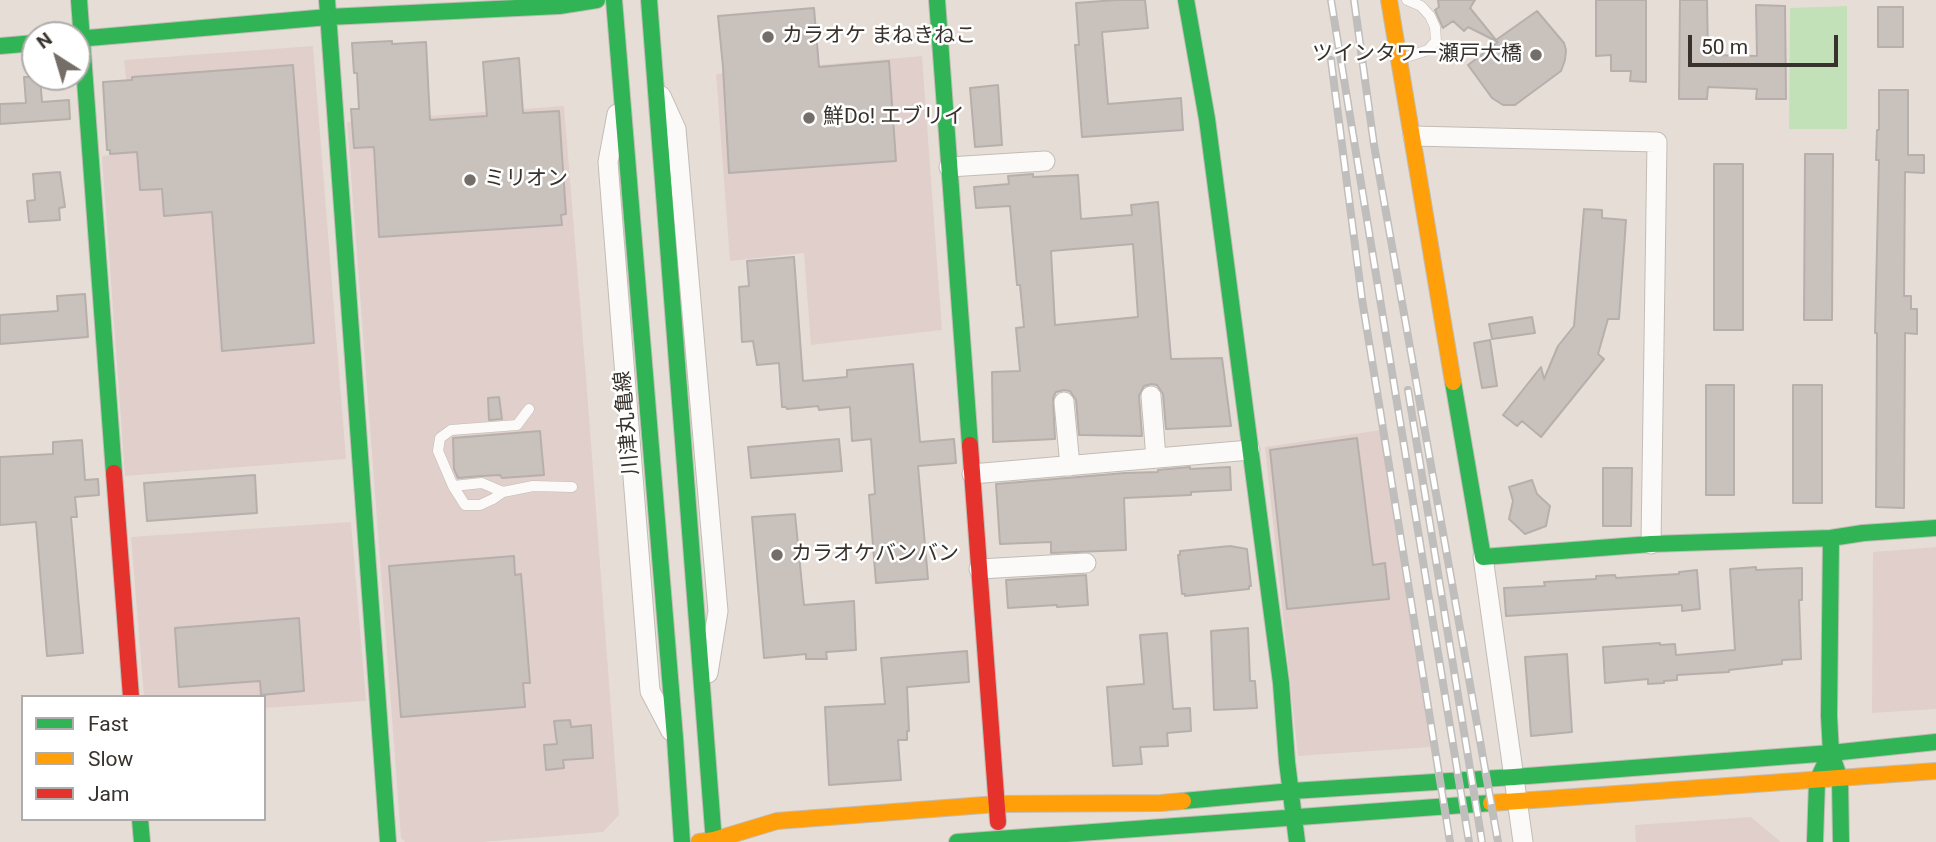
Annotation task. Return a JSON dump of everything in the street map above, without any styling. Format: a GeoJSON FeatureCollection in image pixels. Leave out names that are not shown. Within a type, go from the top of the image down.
{"type":"FeatureCollection","features":[{"type":"Feature","properties":{"kind":"street"},"geometry":{"type":"LineString","coordinates":[[79,0],[79,21]]}},
{"type":"Feature","properties":{"kind":"street"},"geometry":{"type":"LineString","coordinates":[[327,0],[388,842]]}},
{"type":"Feature","properties":{"kind":"street"},"geometry":{"type":"LineString","coordinates":[[91,37],[328,17],[559,6],[597,0]]}},
{"type":"Feature","properties":{"kind":"street"},"geometry":{"type":"LineString","coordinates":[[614,0],[622,88],[608,162],[650,691],[675,738],[681,842]]}},
{"type":"Feature","properties":{"kind":"street"},"geometry":{"type":"LineString","coordinates":[[649,0],[654,79],[676,129],[718,611],[703,704],[712,842],[777,821],[997,804],[1161,803],[1936,743]]}},
{"type":"Feature","properties":{"kind":"street"},"geometry":{"type":"LineString","coordinates":[[937,0],[1000,840]]}},
{"type":"Feature","properties":{"kind":"street"},"geometry":{"type":"LineString","coordinates":[[1186,0],[1207,119],[1281,684],[1297,842]]}},
{"type":"Feature","properties":{"kind":"street"},"geometry":{"type":"LineString","coordinates":[[1393,1],[1399,59],[1483,557],[1523,842]]}},
{"type":"Feature","properties":{"kind":"street"},"geometry":{"type":"LineString","coordinates":[[0,46],[21,44]]}},
{"type":"Feature","properties":{"kind":"street"},"geometry":{"type":"LineString","coordinates":[[83,91],[131,695]]}},
{"type":"Feature","properties":{"kind":"street"},"geometry":{"type":"LineString","coordinates":[[1413,136],[1657,142],[1651,544]]}},
{"type":"Feature","properties":{"kind":"street"},"geometry":{"type":"LineString","coordinates":[[949,167],[1045,161]]}},
{"type":"Feature","properties":{"kind":"street"},"geometry":{"type":"LineString","coordinates":[[1151,396],[1156,458]]}},
{"type":"Feature","properties":{"kind":"street"},"geometry":{"type":"LineString","coordinates":[[1064,402],[1070,466]]}},
{"type":"Feature","properties":{"kind":"street"},"geometry":{"type":"LineString","coordinates":[[972,474],[1250,450]]}},
{"type":"Feature","properties":{"kind":"street"},"geometry":{"type":"LineString","coordinates":[[1483,557],[1651,544],[1831,538],[1936,528]]}},
{"type":"Feature","properties":{"kind":"street"},"geometry":{"type":"LineString","coordinates":[[1831,538],[1829,707],[1831,753],[1840,779],[1840,842]]}},
{"type":"Feature","properties":{"kind":"street"},"geometry":{"type":"LineString","coordinates":[[979,569],[1086,564]]}},
{"type":"Feature","properties":{"kind":"street"},"geometry":{"type":"LineString","coordinates":[[1815,842],[1817,781],[1831,753]]}},
{"type":"Feature","properties":{"kind":"street"},"geometry":{"type":"LineString","coordinates":[[957,842],[1936,771]]}},
{"type":"Feature","properties":{"kind":"street"},"geometry":{"type":"LineString","coordinates":[[140,821],[142,842]]}},
{"type":"Feature","properties":{"kind":"lane"},"geometry":{"type":"LineString","coordinates":[[1399,59],[1428,50],[1436,41],[1435,27],[1430,16],[1422,6],[1407,0]]}},
{"type":"Feature","properties":{"kind":"lane"},"geometry":{"type":"LineString","coordinates":[[529,409],[517,425],[451,430],[440,438],[438,451],[453,486],[465,505],[480,505],[503,492],[533,485],[572,487]]}},
{"type":"Feature","properties":{"kind":"lane"},"geometry":{"type":"LineString","coordinates":[[453,486],[482,483],[503,492]]}},
{"type":"Feature","properties":{"kind":"shaded area"},"geometry":{"type":"Polygon","coordinates":[[[313,46],[346,459],[125,476],[102,156],[134,152],[124,60],[313,46]]]}},
{"type":"Feature","properties":{"kind":"shaded area"},"geometry":{"type":"Polygon","coordinates":[[[922,56],[942,330],[811,345],[804,253],[730,261],[716,74],[922,56]]]}},
{"type":"Feature","properties":{"kind":"shaded area"},"geometry":{"type":"Polygon","coordinates":[[[564,106],[619,815],[603,832],[482,842],[405,842],[401,838],[347,122],[564,106]]]}},
{"type":"Feature","properties":{"kind":"shaded area"},"geometry":{"type":"Polygon","coordinates":[[[1381,430],[1431,747],[1298,756],[1265,447],[1381,430]]]}},
{"type":"Feature","properties":{"kind":"shaded area"},"geometry":{"type":"Polygon","coordinates":[[[351,522],[366,701],[266,708],[266,695],[144,695],[131,537],[351,522]]]}},
{"type":"Feature","properties":{"kind":"shaded area"},"geometry":{"type":"Polygon","coordinates":[[[1936,547],[1936,709],[1872,713],[1873,552],[1936,547]]]}},
{"type":"Feature","properties":{"kind":"shaded area"},"geometry":{"type":"Polygon","coordinates":[[[1751,817],[1781,842],[1636,842],[1635,825],[1751,817]]]}},
{"type":"Feature","properties":{"kind":"green space"},"geometry":{"type":"Polygon","coordinates":[[[1847,6],[1847,129],[1789,129],[1790,8],[1847,6]]]}},
{"type":"Feature","properties":{"kind":"building"},"geometry":{"type":"Polygon","coordinates":[[[1145,0],[1148,28],[1102,32],[1108,104],[1181,98],[1183,130],[1082,137],[1075,45],[1079,45],[1076,3],[1145,0]]]}},
{"type":"Feature","properties":{"kind":"building","name":"ツインタワー瀬戸大橋"},"geometry":{"type":"Polygon","coordinates":[[[1438,0],[1475,0],[1470,8],[1496,40],[1537,11],[1564,43],[1565,60],[1561,71],[1515,105],[1503,105],[1492,98],[1468,65],[1498,42],[1468,27],[1464,31],[1453,21],[1443,28],[1435,10],[1439,7],[1438,0]]]}},
{"type":"Feature","properties":{"kind":"building"},"geometry":{"type":"Polygon","coordinates":[[[1596,0],[1646,0],[1646,82],[1630,81],[1631,71],[1611,71],[1611,55],[1596,56],[1596,0]]]}},
{"type":"Feature","properties":{"kind":"building"},"geometry":{"type":"Polygon","coordinates":[[[1680,0],[1707,0],[1708,55],[1757,56],[1756,5],[1785,6],[1786,99],[1756,99],[1757,89],[1708,87],[1707,99],[1679,99],[1680,0]]]}},
{"type":"Feature","properties":{"kind":"building"},"geometry":{"type":"Polygon","coordinates":[[[1878,7],[1903,7],[1903,47],[1878,47],[1878,7]]]}},
{"type":"Feature","properties":{"kind":"building","name":"鮮Do! エブリイ"},"geometry":{"type":"Polygon","coordinates":[[[814,8],[819,67],[889,61],[896,161],[729,173],[718,16],[814,8]]]}},
{"type":"Feature","properties":{"kind":"building","name":"ミリオン"},"geometry":{"type":"Polygon","coordinates":[[[392,41],[392,44],[426,42],[430,120],[487,116],[483,62],[519,58],[523,113],[559,111],[566,214],[561,215],[562,225],[379,237],[374,147],[354,148],[351,109],[359,109],[352,43],[392,41]]]}},
{"type":"Feature","properties":{"kind":"building"},"geometry":{"type":"Polygon","coordinates":[[[293,65],[314,343],[222,351],[212,212],[164,216],[162,189],[140,190],[137,152],[110,154],[110,150],[107,150],[103,82],[132,80],[132,77],[293,65]]]}},
{"type":"Feature","properties":{"kind":"building"},"geometry":{"type":"Polygon","coordinates":[[[998,85],[1002,145],[975,147],[970,88],[998,85]]]}},
{"type":"Feature","properties":{"kind":"building"},"geometry":{"type":"Polygon","coordinates":[[[1879,90],[1908,90],[1908,155],[1924,155],[1924,173],[1905,172],[1904,296],[1911,296],[1911,309],[1917,309],[1917,334],[1905,333],[1904,508],[1876,507],[1875,333],[1879,160],[1876,160],[1879,90]]]}},
{"type":"Feature","properties":{"kind":"building"},"geometry":{"type":"Polygon","coordinates":[[[25,91],[41,91],[42,102],[69,100],[70,119],[0,124],[0,104],[26,103],[25,91]]]}},
{"type":"Feature","properties":{"kind":"building"},"geometry":{"type":"Polygon","coordinates":[[[1805,154],[1833,154],[1832,320],[1804,320],[1805,154]]]}},
{"type":"Feature","properties":{"kind":"building"},"geometry":{"type":"Polygon","coordinates":[[[1714,164],[1743,164],[1743,330],[1714,330],[1714,164]]]}},
{"type":"Feature","properties":{"kind":"building"},"geometry":{"type":"Polygon","coordinates":[[[60,172],[65,207],[59,208],[60,220],[29,222],[27,201],[35,200],[33,174],[60,172]]]}},
{"type":"Feature","properties":{"kind":"building"},"geometry":{"type":"Polygon","coordinates":[[[1078,175],[1081,219],[1132,215],[1131,205],[1158,202],[1171,359],[1222,358],[1231,426],[1166,429],[1163,394],[1157,385],[1151,384],[1144,386],[1139,396],[1142,436],[1079,435],[1076,400],[1070,391],[1064,390],[1056,392],[1053,398],[1055,439],[993,442],[992,372],[1020,371],[1016,328],[1024,327],[1020,285],[1017,285],[1010,206],[976,208],[974,187],[1009,184],[1008,176],[1078,175]],[[1133,244],[1051,251],[1055,325],[1138,317],[1133,244]]]}},
{"type":"Feature","properties":{"kind":"building"},"geometry":{"type":"Polygon","coordinates":[[[1584,209],[1602,210],[1602,218],[1626,220],[1619,319],[1608,319],[1598,354],[1604,359],[1541,437],[1522,421],[1517,426],[1503,415],[1541,367],[1544,379],[1558,346],[1574,326],[1584,209]]]}},
{"type":"Feature","properties":{"kind":"building"},"geometry":{"type":"Polygon","coordinates":[[[794,257],[803,381],[847,377],[847,370],[913,364],[920,442],[954,439],[956,463],[918,466],[928,579],[876,583],[869,495],[875,494],[871,439],[852,441],[850,407],[819,410],[818,406],[787,409],[782,407],[779,363],[757,365],[753,341],[742,342],[739,287],[749,286],[747,261],[794,257]]]}},
{"type":"Feature","properties":{"kind":"building"},"geometry":{"type":"Polygon","coordinates":[[[85,294],[88,337],[0,344],[0,315],[58,311],[57,296],[85,294]]]}},
{"type":"Feature","properties":{"kind":"building"},"geometry":{"type":"Polygon","coordinates":[[[1532,317],[1535,333],[1492,339],[1489,324],[1532,317]]]}},
{"type":"Feature","properties":{"kind":"building"},"geometry":{"type":"Polygon","coordinates":[[[1490,340],[1497,386],[1482,388],[1474,343],[1490,340]]]}},
{"type":"Feature","properties":{"kind":"building"},"geometry":{"type":"Polygon","coordinates":[[[1706,385],[1734,385],[1734,495],[1706,495],[1706,385]]]}},
{"type":"Feature","properties":{"kind":"building"},"geometry":{"type":"Polygon","coordinates":[[[1793,385],[1822,385],[1822,503],[1793,503],[1793,385]]]}},
{"type":"Feature","properties":{"kind":"building"},"geometry":{"type":"Polygon","coordinates":[[[499,397],[502,419],[489,420],[488,398],[499,397]]]}},
{"type":"Feature","properties":{"kind":"building"},"geometry":{"type":"Polygon","coordinates":[[[540,431],[544,475],[458,478],[454,469],[453,438],[540,431]]]}},
{"type":"Feature","properties":{"kind":"building"},"geometry":{"type":"Polygon","coordinates":[[[1357,438],[1373,565],[1385,563],[1389,599],[1287,609],[1270,450],[1357,438]]]}},
{"type":"Feature","properties":{"kind":"building"},"geometry":{"type":"Polygon","coordinates":[[[839,439],[842,471],[751,478],[748,447],[839,439]]]}},
{"type":"Feature","properties":{"kind":"building"},"geometry":{"type":"Polygon","coordinates":[[[82,440],[85,480],[98,479],[99,495],[75,497],[77,517],[71,517],[83,653],[47,656],[36,522],[0,525],[0,457],[53,454],[53,442],[82,440]]]}},
{"type":"Feature","properties":{"kind":"building"},"geometry":{"type":"Polygon","coordinates":[[[1190,467],[1230,467],[1231,490],[1124,498],[1126,550],[1051,553],[1051,542],[1000,544],[996,484],[1158,472],[1190,467]]]}},
{"type":"Feature","properties":{"kind":"building"},"geometry":{"type":"Polygon","coordinates":[[[1603,468],[1632,468],[1631,526],[1603,526],[1603,468]]]}},
{"type":"Feature","properties":{"kind":"building"},"geometry":{"type":"Polygon","coordinates":[[[255,475],[257,513],[147,521],[144,483],[255,475]]]}},
{"type":"Feature","properties":{"kind":"building"},"geometry":{"type":"Polygon","coordinates":[[[1532,480],[1537,494],[1550,506],[1546,526],[1525,534],[1509,519],[1513,501],[1509,487],[1532,480]]]}},
{"type":"Feature","properties":{"kind":"building"},"geometry":{"type":"Polygon","coordinates":[[[795,514],[804,605],[854,601],[856,650],[826,652],[827,659],[806,659],[806,654],[764,658],[752,517],[795,514]]]}},
{"type":"Feature","properties":{"kind":"building"},"geometry":{"type":"Polygon","coordinates":[[[1230,546],[1247,549],[1251,586],[1249,589],[1185,596],[1182,594],[1178,555],[1180,551],[1230,546]]]}},
{"type":"Feature","properties":{"kind":"building"},"geometry":{"type":"Polygon","coordinates":[[[514,556],[515,575],[521,574],[530,683],[523,683],[525,707],[401,717],[389,566],[514,556]]]}},
{"type":"Feature","properties":{"kind":"building"},"geometry":{"type":"Polygon","coordinates":[[[1756,567],[1756,570],[1802,568],[1802,600],[1799,600],[1801,659],[1782,660],[1782,664],[1729,672],[1677,675],[1677,680],[1664,683],[1648,684],[1648,679],[1605,683],[1603,647],[1675,644],[1676,655],[1735,650],[1730,569],[1756,567]]]}},
{"type":"Feature","properties":{"kind":"building"},"geometry":{"type":"Polygon","coordinates":[[[1697,570],[1700,609],[1682,611],[1682,605],[1506,616],[1504,588],[1545,586],[1544,582],[1596,579],[1596,576],[1615,575],[1616,578],[1679,574],[1697,570]]]}},
{"type":"Feature","properties":{"kind":"building"},"geometry":{"type":"Polygon","coordinates":[[[1086,575],[1088,605],[1008,608],[1006,580],[1086,575]]]}},
{"type":"Feature","properties":{"kind":"building"},"geometry":{"type":"Polygon","coordinates":[[[299,618],[304,691],[261,695],[260,681],[179,687],[175,628],[299,618]]]}},
{"type":"Feature","properties":{"kind":"building"},"geometry":{"type":"Polygon","coordinates":[[[1248,628],[1250,681],[1255,681],[1257,708],[1214,710],[1211,631],[1248,628]]]}},
{"type":"Feature","properties":{"kind":"building"},"geometry":{"type":"Polygon","coordinates":[[[1167,633],[1173,709],[1190,708],[1191,731],[1167,733],[1168,746],[1140,747],[1142,764],[1113,766],[1107,687],[1144,684],[1140,635],[1167,633]]]}},
{"type":"Feature","properties":{"kind":"building"},"geometry":{"type":"Polygon","coordinates":[[[967,651],[969,682],[907,687],[909,731],[907,740],[898,740],[901,780],[829,785],[825,707],[885,704],[881,658],[967,651]]]}},
{"type":"Feature","properties":{"kind":"building"},"geometry":{"type":"Polygon","coordinates":[[[1567,654],[1572,732],[1531,736],[1525,657],[1567,654]]]}},
{"type":"Feature","properties":{"kind":"building"},"geometry":{"type":"Polygon","coordinates":[[[570,720],[571,727],[591,725],[593,758],[563,760],[564,768],[546,770],[544,745],[557,744],[554,721],[570,720]]]}},
{"type":"Feature","properties":{"kind":"railway"},"geometry":{"type":"LineString","coordinates":[[1331,0],[1469,842]]}},
{"type":"Feature","properties":{"kind":"railway"},"geometry":{"type":"LineString","coordinates":[[1354,0],[1374,145],[1498,842]]}},
{"type":"Feature","properties":{"kind":"railway"},"geometry":{"type":"LineString","coordinates":[[1331,60],[1362,299],[1450,842]]}},
{"type":"Feature","properties":{"kind":"railway"},"geometry":{"type":"LineString","coordinates":[[1408,390],[1482,842]]}},
{"type":"Feature","properties":{"kind":"traffic: fast"},"geometry":{"type":"LineString","coordinates":[[79,0],[114,473]]}},
{"type":"Feature","properties":{"kind":"traffic: fast"},"geometry":{"type":"LineString","coordinates":[[327,0],[388,842]]}},
{"type":"Feature","properties":{"kind":"traffic: fast"},"geometry":{"type":"LineString","coordinates":[[91,38],[328,17],[559,6],[597,0]]}},
{"type":"Feature","properties":{"kind":"traffic: fast"},"geometry":{"type":"LineString","coordinates":[[614,0],[682,842]]}},
{"type":"Feature","properties":{"kind":"traffic: fast"},"geometry":{"type":"LineString","coordinates":[[649,0],[714,842]]}},
{"type":"Feature","properties":{"kind":"traffic: fast"},"geometry":{"type":"LineString","coordinates":[[937,0],[970,445]]}},
{"type":"Feature","properties":{"kind":"traffic: fast"},"geometry":{"type":"LineString","coordinates":[[1186,0],[1207,119],[1281,683],[1297,842]]}},
{"type":"Feature","properties":{"kind":"traffic: fast"},"geometry":{"type":"LineString","coordinates":[[0,46],[21,44]]}},
{"type":"Feature","properties":{"kind":"traffic: fast"},"geometry":{"type":"LineString","coordinates":[[1453,382],[1483,557],[1651,544],[1831,538],[1936,528]]}},
{"type":"Feature","properties":{"kind":"traffic: fast"},"geometry":{"type":"LineString","coordinates":[[1831,538],[1829,716],[1831,753],[1840,779],[1841,842]]}},
{"type":"Feature","properties":{"kind":"traffic: fast"},"geometry":{"type":"LineString","coordinates":[[1183,801],[1831,753],[1936,742]]}},
{"type":"Feature","properties":{"kind":"traffic: fast"},"geometry":{"type":"LineString","coordinates":[[1815,842],[1817,781],[1825,764]]}},
{"type":"Feature","properties":{"kind":"traffic: fast"},"geometry":{"type":"LineString","coordinates":[[957,842],[1491,803]]}},
{"type":"Feature","properties":{"kind":"traffic: fast"},"geometry":{"type":"LineString","coordinates":[[140,821],[142,842]]}},
{"type":"Feature","properties":{"kind":"traffic: slow"},"geometry":{"type":"LineString","coordinates":[[1389,0],[1453,382]]}},
{"type":"Feature","properties":{"kind":"traffic: slow"},"geometry":{"type":"LineString","coordinates":[[1491,803],[1936,771]]}},
{"type":"Feature","properties":{"kind":"traffic: slow"},"geometry":{"type":"LineString","coordinates":[[699,842],[777,821],[997,804],[1183,801]]}},
{"type":"Feature","properties":{"kind":"traffic: jam"},"geometry":{"type":"LineString","coordinates":[[970,445],[998,822]]}},
{"type":"Feature","properties":{"kind":"traffic: jam"},"geometry":{"type":"LineString","coordinates":[[114,473],[131,695]]}},
{"type":"Feature","properties":{"kind":"place","name":"カラオケ まねきねこ"},"geometry":{"type":"Point","coordinates":[768,37]}},
{"type":"Feature","properties":{"kind":"place","name":"ツインタワー瀬戸大橋"},"geometry":{"type":"Point","coordinates":[1536,55]}},
{"type":"Feature","properties":{"kind":"place","name":"鮮Do! エブリイ"},"geometry":{"type":"Point","coordinates":[809,118]}},
{"type":"Feature","properties":{"kind":"place","name":"ミリオン"},"geometry":{"type":"Point","coordinates":[470,180]}},
{"type":"Feature","properties":{"kind":"place","name":"カラオケバンバン"},"geometry":{"type":"Point","coordinates":[777,555]}}]}
